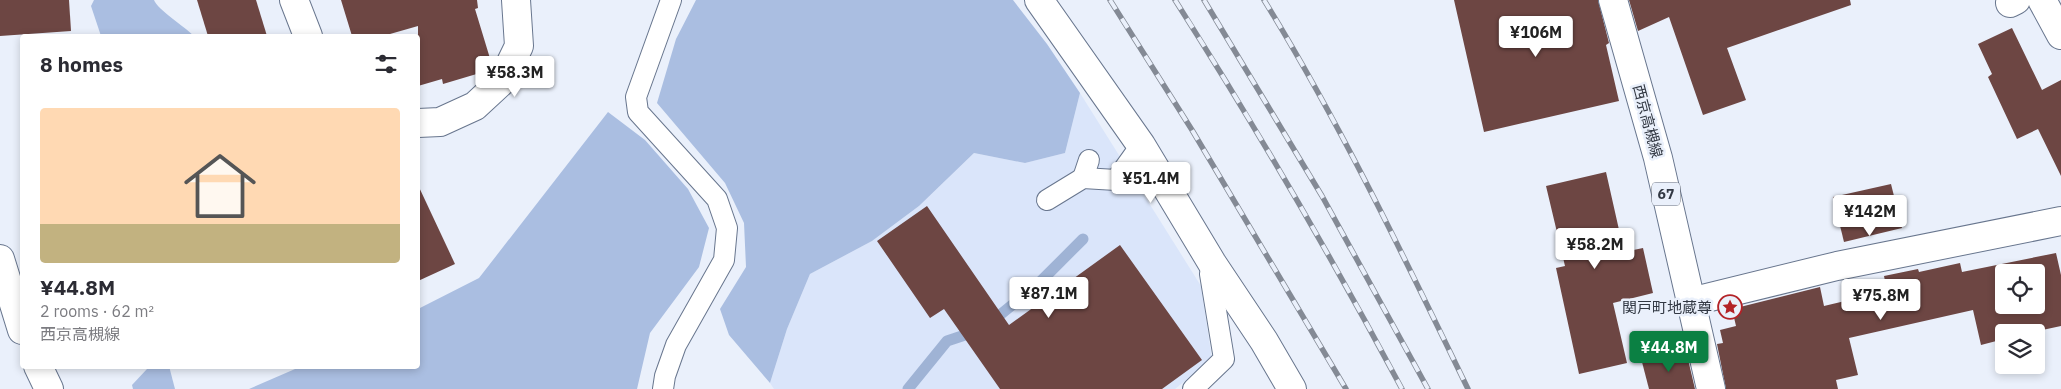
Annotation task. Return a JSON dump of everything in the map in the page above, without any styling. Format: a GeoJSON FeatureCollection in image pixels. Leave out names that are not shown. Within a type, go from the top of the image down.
{"type":"FeatureCollection","features":[{"type":"Feature","properties":{"kind":"street"},"geometry":{"type":"LineString","coordinates":[[294,0],[307,34]]}},
{"type":"Feature","properties":{"kind":"street"},"geometry":{"type":"LineString","coordinates":[[420,123],[440,122],[475,106],[502,81],[520,46],[516,0]]}},
{"type":"Feature","properties":{"kind":"street"},"geometry":{"type":"LineString","coordinates":[[1039,0],[1141,144],[1212,263],[1264,341],[1292,389]]}},
{"type":"Feature","properties":{"kind":"street","name":"西京高槻線"},"geometry":{"type":"LineString","coordinates":[[1613,0],[1658,158],[1711,389]]}},
{"type":"Feature","properties":{"kind":"street"},"geometry":{"type":"LineString","coordinates":[[2042,0],[2061,35]]}},
{"type":"Feature","properties":{"kind":"street"},"geometry":{"type":"LineString","coordinates":[[1690,302],[1837,266],[2061,220]]}},
{"type":"Feature","properties":{"kind":"street"},"geometry":{"type":"LineString","coordinates":[[0,259],[17,294],[20,316]]}},
{"type":"Feature","properties":{"kind":"street"},"geometry":{"type":"LineString","coordinates":[[39,369],[49,389]]}},
{"type":"Feature","properties":{"kind":"lane"},"geometry":{"type":"LineString","coordinates":[[663,389],[665,376],[676,345],[724,260],[728,228],[718,199],[638,112],[636,97],[671,0]]}},
{"type":"Feature","properties":{"kind":"lane"},"geometry":{"type":"LineString","coordinates":[[1048,200],[1086,169],[1116,180],[1141,144]]}},
{"type":"Feature","properties":{"kind":"lane"},"geometry":{"type":"LineString","coordinates":[[1193,389],[1224,360],[1210,274],[1212,263]]}},
{"type":"Feature","properties":{"kind":"shaded area"},"geometry":{"type":"Polygon","coordinates":[[[94,0],[154,0],[156,4],[192,34],[100,34],[91,6],[94,0]]]}},
{"type":"Feature","properties":{"kind":"shaded area"},"geometry":{"type":"Polygon","coordinates":[[[696,0],[1013,0],[1047,44],[1080,93],[1065,153],[1025,163],[974,153],[919,206],[872,241],[810,274],[787,329],[770,383],[729,335],[720,309],[746,267],[744,223],[725,183],[657,103],[676,39],[696,0]]]}},
{"type":"Feature","properties":{"kind":"shaded area"},"geometry":{"type":"Polygon","coordinates":[[[1080,93],[1201,286],[1212,359],[1175,389],[774,389],[770,383],[787,329],[810,274],[872,241],[919,206],[974,153],[1025,163],[1065,153],[1080,93]]]}},
{"type":"Feature","properties":{"kind":"shaded area"},"geometry":{"type":"Polygon","coordinates":[[[608,112],[645,140],[688,189],[709,228],[699,267],[650,333],[637,389],[249,389],[295,369],[420,369],[420,308],[479,278],[608,112]]]}},
{"type":"Feature","properties":{"kind":"shaded area"},"geometry":{"type":"Polygon","coordinates":[[[147,369],[170,369],[175,389],[133,389],[132,385],[147,369]]]}},
{"type":"Feature","properties":{"kind":"building"},"geometry":{"type":"Polygon","coordinates":[[[0,0],[69,0],[71,31],[0,36],[0,0]]]}},
{"type":"Feature","properties":{"kind":"building"},"geometry":{"type":"Polygon","coordinates":[[[197,0],[256,0],[266,34],[207,34],[197,0]]]}},
{"type":"Feature","properties":{"kind":"building"},"geometry":{"type":"Polygon","coordinates":[[[341,0],[477,0],[478,8],[475,9],[492,65],[490,70],[443,84],[442,79],[420,85],[420,34],[418,34],[418,26],[390,34],[351,34],[341,0]]]}},
{"type":"Feature","properties":{"kind":"building"},"geometry":{"type":"Polygon","coordinates":[[[1454,0],[1598,0],[1609,43],[1606,45],[1619,101],[1484,132],[1454,0]]]}},
{"type":"Feature","properties":{"kind":"building"},"geometry":{"type":"Polygon","coordinates":[[[1629,0],[1850,0],[1851,5],[1727,48],[1746,100],[1703,115],[1669,17],[1638,31],[1629,0]]]}},
{"type":"Feature","properties":{"kind":"building"},"geometry":{"type":"Polygon","coordinates":[[[2012,28],[2042,90],[2061,80],[2061,176],[2038,129],[2017,139],[1988,77],[1992,74],[1978,44],[2012,28]]]}},
{"type":"Feature","properties":{"kind":"building"},"geometry":{"type":"Polygon","coordinates":[[[1606,172],[1624,252],[1643,248],[1653,293],[1613,303],[1627,363],[1579,374],[1556,268],[1565,266],[1546,186],[1606,172]]]}},
{"type":"Feature","properties":{"kind":"building"},"geometry":{"type":"Polygon","coordinates":[[[1891,184],[1902,228],[1844,242],[1833,197],[1891,184]]]}},
{"type":"Feature","properties":{"kind":"building"},"geometry":{"type":"Polygon","coordinates":[[[420,189],[455,264],[420,280],[420,189]]]}},
{"type":"Feature","properties":{"kind":"building"},"geometry":{"type":"Polygon","coordinates":[[[927,206],[1009,325],[1120,245],[1202,360],[1162,389],[1000,389],[944,309],[930,318],[877,241],[927,206]]]}},
{"type":"Feature","properties":{"kind":"building"},"geometry":{"type":"Polygon","coordinates":[[[2056,253],[2061,275],[2061,326],[2045,329],[2045,324],[1995,324],[1995,341],[1981,345],[1973,310],[1849,338],[1858,375],[1836,380],[1838,389],[1726,389],[1717,344],[1723,343],[1720,330],[1736,326],[1732,309],[1820,287],[1824,306],[1887,291],[1884,276],[1918,269],[1919,272],[1960,263],[1962,272],[1995,265],[1995,314],[2045,314],[2045,264],[2002,264],[2056,253]]]}},
{"type":"Feature","properties":{"kind":"building"},"geometry":{"type":"Polygon","coordinates":[[[1686,351],[1695,389],[1649,389],[1642,362],[1686,351]]]}},
{"type":"Feature","properties":{"kind":"waterway"},"geometry":{"type":"LineString","coordinates":[[990,323],[1038,284],[1083,239]]}},
{"type":"Feature","properties":{"kind":"waterway"},"geometry":{"type":"LineString","coordinates":[[908,389],[947,341],[977,331]]}},
{"type":"Feature","properties":{"kind":"railway"},"geometry":{"type":"LineString","coordinates":[[1110,0],[1192,130],[1346,389]]}},
{"type":"Feature","properties":{"kind":"railway"},"geometry":{"type":"LineString","coordinates":[[1175,0],[1292,192],[1402,389]]}},
{"type":"Feature","properties":{"kind":"railway"},"geometry":{"type":"LineString","coordinates":[[1204,0],[1322,196],[1428,389]]}},
{"type":"Feature","properties":{"kind":"railway"},"geometry":{"type":"LineString","coordinates":[[1264,0],[1346,143],[1468,389]]}},
{"type":"Feature","properties":{"kind":"place","name":"関戸町地蔵尊"},"geometry":{"type":"Point","coordinates":[1730,307]}}]}
